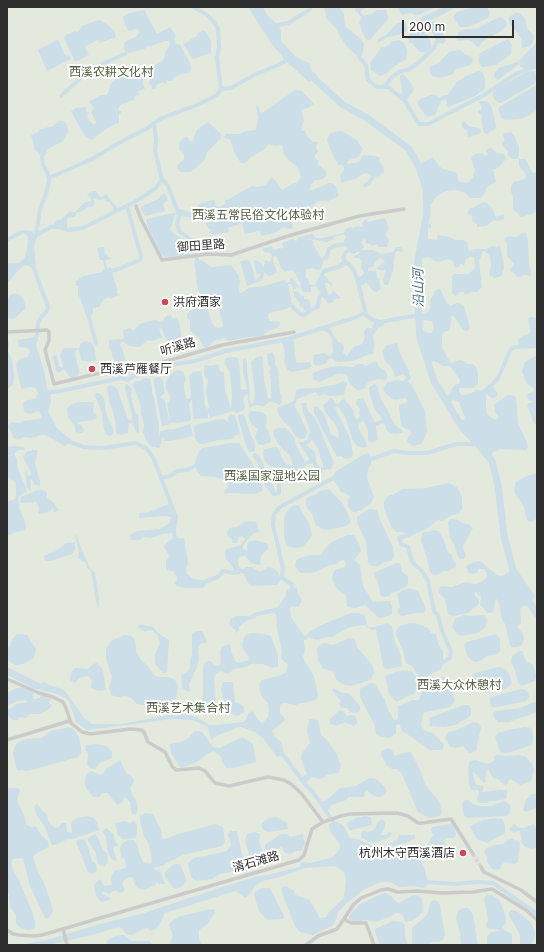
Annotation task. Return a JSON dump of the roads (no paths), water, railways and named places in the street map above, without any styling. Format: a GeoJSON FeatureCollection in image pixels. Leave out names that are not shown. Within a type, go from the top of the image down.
{"type":"FeatureCollection","features":[{"type":"Feature","properties":{"kind":"street","name":"御田里路"},"geometry":{"type":"LineString","coordinates":[[136,206],[162,260],[201,254],[230,255],[288,236],[359,216],[404,209]]}},
{"type":"Feature","properties":{"kind":"street","name":"听溪路"},"geometry":{"type":"LineString","coordinates":[[7,332],[47,330],[49,332],[49,340],[45,350],[54,384],[95,374],[139,369],[230,343],[294,332]]}},
{"type":"Feature","properties":{"kind":"street"},"geometry":{"type":"LineString","coordinates":[[7,679],[63,702],[69,721],[82,732],[92,734],[130,729],[141,730],[144,732],[148,742],[165,752],[174,769],[180,770],[199,768],[204,771],[215,783],[229,786],[268,777],[284,780],[296,788],[324,822]]}},
{"type":"Feature","properties":{"kind":"street"},"geometry":{"type":"LineString","coordinates":[[7,740],[69,721]]}},
{"type":"Feature","properties":{"kind":"street","name":"清石滩路"},"geometry":{"type":"LineString","coordinates":[[7,930],[13,934],[34,936],[63,929],[299,860],[304,855],[312,830],[324,822],[341,816],[354,814],[397,813],[408,816],[418,823],[451,819],[473,854]]}},
{"type":"Feature","properties":{"kind":"street"},"geometry":{"type":"LineString","coordinates":[[481,867],[484,872],[521,890],[537,902]]}},
{"type":"Feature","properties":{"kind":"street"},"geometry":{"type":"LineString","coordinates":[[306,945],[313,938],[337,929],[354,904],[365,896],[388,889],[398,892],[417,891],[442,893],[473,892],[492,889],[521,906],[537,920]]}},
{"type":"Feature","properties":{"kind":"street"},"geometry":{"type":"LineString","coordinates":[[344,919],[352,923],[366,923],[374,945]]}},
{"type":"Feature","properties":{"kind":"street"},"geometry":{"type":"LineString","coordinates":[[63,929],[67,944]]}},
{"type":"Feature","properties":{"kind":"waterway"},"geometry":{"type":"LineString","coordinates":[[49,178],[92,159],[148,128],[162,118],[197,105],[217,95],[221,89],[217,58],[219,48],[218,29],[214,22],[206,14],[193,7]]}},
{"type":"Feature","properties":{"kind":"waterway"},"geometry":{"type":"LineString","coordinates":[[278,25],[288,23],[309,10],[311,7]]}},
{"type":"Feature","properties":{"kind":"waterway"},"geometry":{"type":"LineString","coordinates":[[384,87],[392,77],[399,72],[416,65],[433,49],[437,42]]}},
{"type":"Feature","properties":{"kind":"waterway"},"geometry":{"type":"LineString","coordinates":[[61,96],[85,74],[102,64],[125,54]]}},
{"type":"Feature","properties":{"kind":"waterway"},"geometry":{"type":"LineString","coordinates":[[221,89],[231,88],[254,75],[284,62],[288,57]]}},
{"type":"Feature","properties":{"kind":"waterway"},"geometry":{"type":"LineString","coordinates":[[359,57],[366,65],[368,80],[377,87],[388,87],[405,101],[419,124],[428,124],[484,95],[516,74],[533,67]]}},
{"type":"Feature","properties":{"kind":"waterway","name":"沿山河"},"geometry":{"type":"LineString","coordinates":[[307,72],[342,104],[367,118],[409,149],[418,165],[426,187],[427,213],[418,260],[420,338],[434,381],[462,427],[492,461],[498,485],[504,536],[516,578]]}},
{"type":"Feature","properties":{"kind":"waterway"},"geometry":{"type":"LineString","coordinates":[[440,99],[446,97]]}},
{"type":"Feature","properties":{"kind":"waterway"},"geometry":{"type":"LineString","coordinates":[[154,123],[156,139],[155,151],[162,179],[168,186],[178,212],[179,217],[177,223],[179,231],[191,240],[197,259]]}},
{"type":"Feature","properties":{"kind":"waterway"},"geometry":{"type":"LineString","coordinates":[[36,236],[40,209],[47,191],[49,180],[42,158]]}},
{"type":"Feature","properties":{"kind":"waterway"},"geometry":{"type":"LineString","coordinates":[[365,185],[369,183],[373,176]]}},
{"type":"Feature","properties":{"kind":"waterway"},"geometry":{"type":"LineString","coordinates":[[34,341],[37,335],[38,323],[47,311],[48,307],[34,268],[32,246],[35,236],[51,227],[59,227],[68,230],[83,228],[140,199],[156,188],[162,179]]}},
{"type":"Feature","properties":{"kind":"waterway"},"geometry":{"type":"LineString","coordinates":[[108,272],[140,260],[141,256],[127,206]]}},
{"type":"Feature","properties":{"kind":"waterway"},"geometry":{"type":"LineString","coordinates":[[7,240],[20,233]]}},
{"type":"Feature","properties":{"kind":"waterway"},"geometry":{"type":"LineString","coordinates":[[299,240],[312,236],[313,238]]}},
{"type":"Feature","properties":{"kind":"waterway"},"geometry":{"type":"LineString","coordinates":[[322,259],[326,258],[329,249],[334,246],[346,244]]}},
{"type":"Feature","properties":{"kind":"waterway"},"geometry":{"type":"LineString","coordinates":[[349,250],[345,253],[343,258],[353,269],[357,278],[366,315],[373,320],[380,322],[419,315]]}},
{"type":"Feature","properties":{"kind":"waterway"},"geometry":{"type":"LineString","coordinates":[[291,305],[300,314],[304,315],[312,309],[318,307],[319,298],[322,294]]}},
{"type":"Feature","properties":{"kind":"waterway"},"geometry":{"type":"LineString","coordinates":[[87,310],[96,343]]}},
{"type":"Feature","properties":{"kind":"waterway"},"geometry":{"type":"LineString","coordinates":[[46,393],[121,378],[128,380],[135,375],[169,365],[195,361],[226,351],[288,339],[351,319],[365,313]]}},
{"type":"Feature","properties":{"kind":"waterway"},"geometry":{"type":"LineString","coordinates":[[483,392],[498,378],[511,349],[516,347]]}},
{"type":"Feature","properties":{"kind":"waterway"},"geometry":{"type":"LineString","coordinates":[[406,381],[409,377]]}},
{"type":"Feature","properties":{"kind":"waterway"},"geometry":{"type":"LineString","coordinates":[[356,421],[361,420],[361,418]]}},
{"type":"Feature","properties":{"kind":"waterway"},"geometry":{"type":"LineString","coordinates":[[376,424],[383,421]]}},
{"type":"Feature","properties":{"kind":"waterway"},"geometry":{"type":"LineString","coordinates":[[158,446],[162,433]]}},
{"type":"Feature","properties":{"kind":"waterway"},"geometry":{"type":"LineString","coordinates":[[305,443],[309,441],[311,435]]}},
{"type":"Feature","properties":{"kind":"waterway"},"geometry":{"type":"LineString","coordinates":[[67,439],[70,442],[84,447],[103,448],[136,443],[146,448],[153,457],[176,517],[174,529],[175,542]]}},
{"type":"Feature","properties":{"kind":"waterway"},"geometry":{"type":"LineString","coordinates":[[366,461],[394,451],[427,453],[456,444],[478,444]]}},
{"type":"Feature","properties":{"kind":"waterway"},"geometry":{"type":"LineString","coordinates":[[161,478],[170,476],[177,471],[187,470],[195,466]]}},
{"type":"Feature","properties":{"kind":"waterway"},"geometry":{"type":"LineString","coordinates":[[271,490],[274,494],[279,493],[279,483],[282,479],[290,480],[308,474],[316,474]]}},
{"type":"Feature","properties":{"kind":"waterway"},"geometry":{"type":"LineString","coordinates":[[282,578],[283,568],[273,525],[274,514],[280,507],[337,476]]}},
{"type":"Feature","properties":{"kind":"waterway"},"geometry":{"type":"LineString","coordinates":[[409,535],[399,538],[401,544],[408,547],[412,562],[422,571],[428,581],[434,611],[438,615],[442,631],[451,651],[450,658],[443,662]]}},
{"type":"Feature","properties":{"kind":"waterway"},"geometry":{"type":"LineString","coordinates":[[204,582],[218,577],[223,571],[234,573],[242,571],[247,572]]}},
{"type":"Feature","properties":{"kind":"waterway"},"geometry":{"type":"LineString","coordinates":[[275,578],[282,578],[292,584],[292,592]]}},
{"type":"Feature","properties":{"kind":"waterway","name":"沿山河"},"geometry":{"type":"LineString","coordinates":[[525,596],[537,614]]}},
{"type":"Feature","properties":{"kind":"waterway"},"geometry":{"type":"LineString","coordinates":[[304,638],[310,635]]}},
{"type":"Feature","properties":{"kind":"waterway"},"geometry":{"type":"LineString","coordinates":[[281,752],[305,784],[313,792],[334,823]]}},
{"type":"Feature","properties":{"kind":"waterway"},"geometry":{"type":"LineString","coordinates":[[424,882],[456,884],[477,882],[493,883],[537,914]]}},
{"type":"Feature","properties":{"kind":"tunnel"},"geometry":{"type":"LineString","coordinates":[[473,854],[481,867]]}},
{"type":"Feature","properties":{"kind":"place","name":"洪府酒家"},"geometry":{"type":"Point","coordinates":[165,302]}},
{"type":"Feature","properties":{"kind":"place","name":"西溪芦雁餐厅"},"geometry":{"type":"Point","coordinates":[92,369]}},
{"type":"Feature","properties":{"kind":"place","name":"杭州木守西溪酒店"},"geometry":{"type":"Point","coordinates":[463,853]}},
{"type":"Feature","properties":{"kind":"park label","name":"西溪农耕文化村"},"geometry":{"type":"Point","coordinates":[111,72]}},
{"type":"Feature","properties":{"kind":"park label","name":"西溪五常民俗文化体验村"},"geometry":{"type":"Point","coordinates":[258,215]}},
{"type":"Feature","properties":{"kind":"park label","name":"西溪国家湿地公园"},"geometry":{"type":"Point","coordinates":[272,476]}},
{"type":"Feature","properties":{"kind":"park label","name":"西溪大众休憩村"},"geometry":{"type":"Point","coordinates":[459,685]}},
{"type":"Feature","properties":{"kind":"park label","name":"西溪艺术集合村"},"geometry":{"type":"Point","coordinates":[188,708]}}]}
